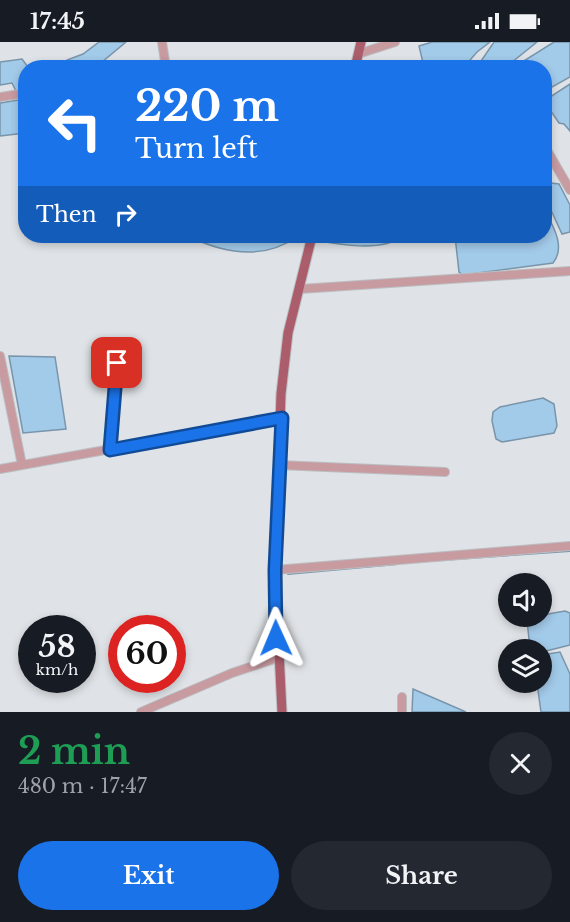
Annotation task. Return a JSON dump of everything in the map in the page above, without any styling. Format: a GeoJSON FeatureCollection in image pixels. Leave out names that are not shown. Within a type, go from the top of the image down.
{"type":"FeatureCollection","features":[{"type":"Feature","properties":{"kind":"main road"},"geometry":{"type":"LineString","coordinates":[[357,60],[361,42]]}},
{"type":"Feature","properties":{"kind":"main road"},"geometry":{"type":"LineString","coordinates":[[282,712],[277,658],[275,570],[278,465],[282,418],[281,394],[288,333],[310,243]]}},
{"type":"Feature","properties":{"kind":"street"},"geometry":{"type":"LineString","coordinates":[[162,42],[165,60]]}},
{"type":"Feature","properties":{"kind":"street"},"geometry":{"type":"LineString","coordinates":[[358,54],[395,42]]}},
{"type":"Feature","properties":{"kind":"street"},"geometry":{"type":"LineString","coordinates":[[0,96],[18,94]]}},
{"type":"Feature","properties":{"kind":"street"},"geometry":{"type":"LineString","coordinates":[[552,159],[570,190]]}},
{"type":"Feature","properties":{"kind":"street"},"geometry":{"type":"LineString","coordinates":[[300,289],[570,271]]}},
{"type":"Feature","properties":{"kind":"street"},"geometry":{"type":"LineString","coordinates":[[0,356],[22,465]]}},
{"type":"Feature","properties":{"kind":"street"},"geometry":{"type":"LineString","coordinates":[[110,450],[117,363]]}},
{"type":"Feature","properties":{"kind":"street"},"geometry":{"type":"LineString","coordinates":[[0,469],[282,418]]}},
{"type":"Feature","properties":{"kind":"street"},"geometry":{"type":"LineString","coordinates":[[278,465],[445,472]]}},
{"type":"Feature","properties":{"kind":"street"},"geometry":{"type":"LineString","coordinates":[[275,570],[570,546]]}},
{"type":"Feature","properties":{"kind":"street"},"geometry":{"type":"LineString","coordinates":[[141,712],[232,673],[277,658]]}},
{"type":"Feature","properties":{"kind":"street"},"geometry":{"type":"LineString","coordinates":[[402,697],[402,712]]}},
{"type":"Feature","properties":{"kind":"water"},"geometry":{"type":"Polygon","coordinates":[[[99,42],[126,42],[104,60],[67,60],[83,54],[99,42]]]}},
{"type":"Feature","properties":{"kind":"water"},"geometry":{"type":"Polygon","coordinates":[[[432,42],[490,42],[470,60],[422,60],[419,46],[432,42]]]}},
{"type":"Feature","properties":{"kind":"water"},"geometry":{"type":"Polygon","coordinates":[[[494,42],[537,42],[515,60],[482,60],[494,42]]]}},
{"type":"Feature","properties":{"kind":"water"},"geometry":{"type":"Polygon","coordinates":[[[554,42],[570,42],[570,77],[552,87],[552,60],[525,60],[554,42]]]}},
{"type":"Feature","properties":{"kind":"water"},"geometry":{"type":"Polygon","coordinates":[[[22,59],[23,60],[18,60],[18,91],[12,83],[0,85],[0,62],[22,59]]]}},
{"type":"Feature","properties":{"kind":"water"},"geometry":{"type":"Polygon","coordinates":[[[570,84],[570,131],[564,124],[559,123],[552,113],[552,96],[570,84]]]}},
{"type":"Feature","properties":{"kind":"water"},"geometry":{"type":"Polygon","coordinates":[[[18,100],[18,134],[0,136],[0,103],[18,100]]]}},
{"type":"Feature","properties":{"kind":"water"},"geometry":{"type":"Polygon","coordinates":[[[552,183],[559,184],[570,205],[570,232],[562,234],[552,212],[552,183]]]}},
{"type":"Feature","properties":{"kind":"water"},"geometry":{"type":"Polygon","coordinates":[[[552,226],[557,237],[557,257],[553,263],[463,275],[459,272],[456,243],[552,243],[552,226]]]}},
{"type":"Feature","properties":{"kind":"water"},"geometry":{"type":"Polygon","coordinates":[[[205,243],[287,243],[272,249],[244,252],[205,243]]]}},
{"type":"Feature","properties":{"kind":"water"},"geometry":{"type":"Polygon","coordinates":[[[331,243],[388,243],[366,246],[331,243]]]}},
{"type":"Feature","properties":{"kind":"water"},"geometry":{"type":"Polygon","coordinates":[[[9,356],[55,357],[66,429],[23,433],[9,356]]]}},
{"type":"Feature","properties":{"kind":"water"},"geometry":{"type":"Polygon","coordinates":[[[543,398],[554,404],[557,426],[554,433],[502,442],[496,439],[492,421],[493,412],[500,407],[543,398]]]}},
{"type":"Feature","properties":{"kind":"water"},"geometry":{"type":"Polygon","coordinates":[[[565,611],[570,613],[570,645],[552,650],[552,639],[529,639],[528,627],[552,627],[552,613],[565,611]]]}},
{"type":"Feature","properties":{"kind":"water"},"geometry":{"type":"Polygon","coordinates":[[[560,652],[570,674],[570,712],[541,712],[538,693],[552,693],[552,653],[560,652]]]}},
{"type":"Feature","properties":{"kind":"water"},"geometry":{"type":"Polygon","coordinates":[[[413,689],[466,712],[412,712],[413,689]]]}},
{"type":"Feature","properties":{"kind":"waterway"},"geometry":{"type":"LineString","coordinates":[[428,561],[570,551]]}},
{"type":"Feature","properties":{"kind":"waterway"},"geometry":{"type":"LineString","coordinates":[[288,574],[398,564]]}},
{"type":"Feature","properties":{"kind":"route"},"geometry":{"type":"LineString","coordinates":[[117,363],[110,450],[282,418],[278,465],[275,570],[276,638]]}}]}
